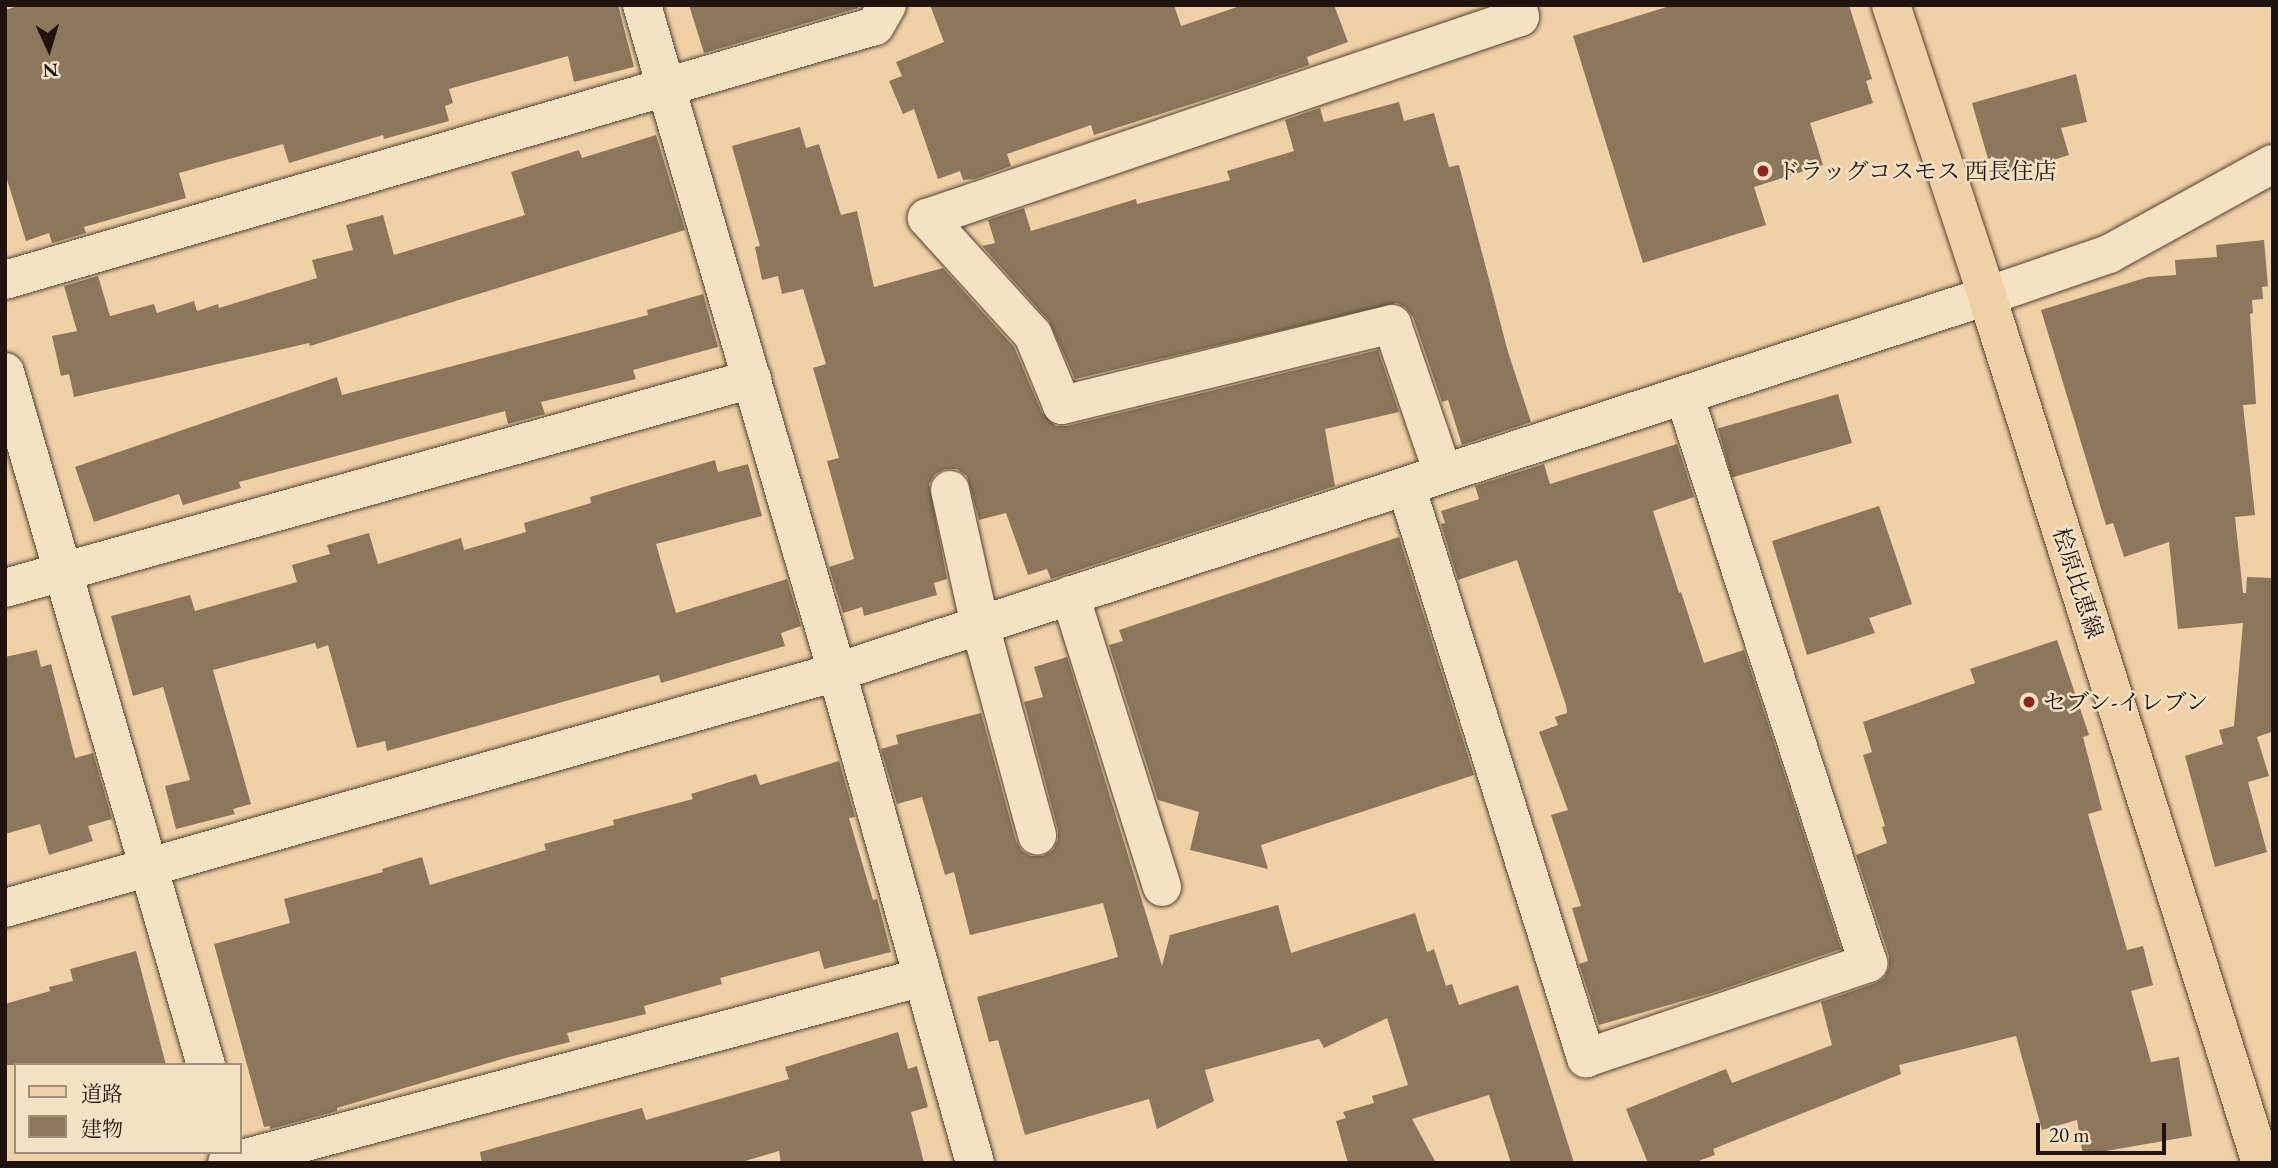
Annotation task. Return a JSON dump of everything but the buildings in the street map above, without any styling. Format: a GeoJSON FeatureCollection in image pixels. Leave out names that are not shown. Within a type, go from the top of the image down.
{"type":"FeatureCollection","features":[{"type":"Feature","properties":{"kind":"main road","name":"桧原比恵線"},"geometry":{"type":"LineString","coordinates":[[1891,5],[1987,296],[2261,1163]]}},
{"type":"Feature","properties":{"kind":"street"},"geometry":{"type":"LineString","coordinates":[[642,5],[838,672],[975,1163]]}},
{"type":"Feature","properties":{"kind":"street"},"geometry":{"type":"LineString","coordinates":[[5,280],[667,89],[874,26],[887,5]]}},
{"type":"Feature","properties":{"kind":"street"},"geometry":{"type":"LineString","coordinates":[[1443,473],[1392,324],[1062,405],[1033,335],[927,218],[1520,17],[1517,5]]}},
{"type":"Feature","properties":{"kind":"street"},"geometry":{"type":"LineString","coordinates":[[5,908],[838,672],[1987,296],[2109,254],[2273,164]]}},
{"type":"Feature","properties":{"kind":"street"},"geometry":{"type":"LineString","coordinates":[[5,372],[205,1063]]}},
{"type":"Feature","properties":{"kind":"street"},"geometry":{"type":"LineString","coordinates":[[5,588],[752,379]]}},
{"type":"Feature","properties":{"kind":"street"},"geometry":{"type":"LineString","coordinates":[[1406,486],[1586,1058],[1868,963],[1685,395]]}},
{"type":"Feature","properties":{"kind":"street"},"geometry":{"type":"LineString","coordinates":[[950,491],[980,625],[1037,835]]}},
{"type":"Feature","properties":{"kind":"street"},"geometry":{"type":"LineString","coordinates":[[1070,595],[1162,887]]}},
{"type":"Feature","properties":{"kind":"street"},"geometry":{"type":"LineString","coordinates":[[232,1160],[923,977]]}},
{"type":"Feature","properties":{"kind":"place","name":"ドラッグコスモス 西長住店"},"geometry":{"type":"Point","coordinates":[1763,171]}},
{"type":"Feature","properties":{"kind":"place","name":"セブン-イレブン"},"geometry":{"type":"Point","coordinates":[2029,702]}}]}
